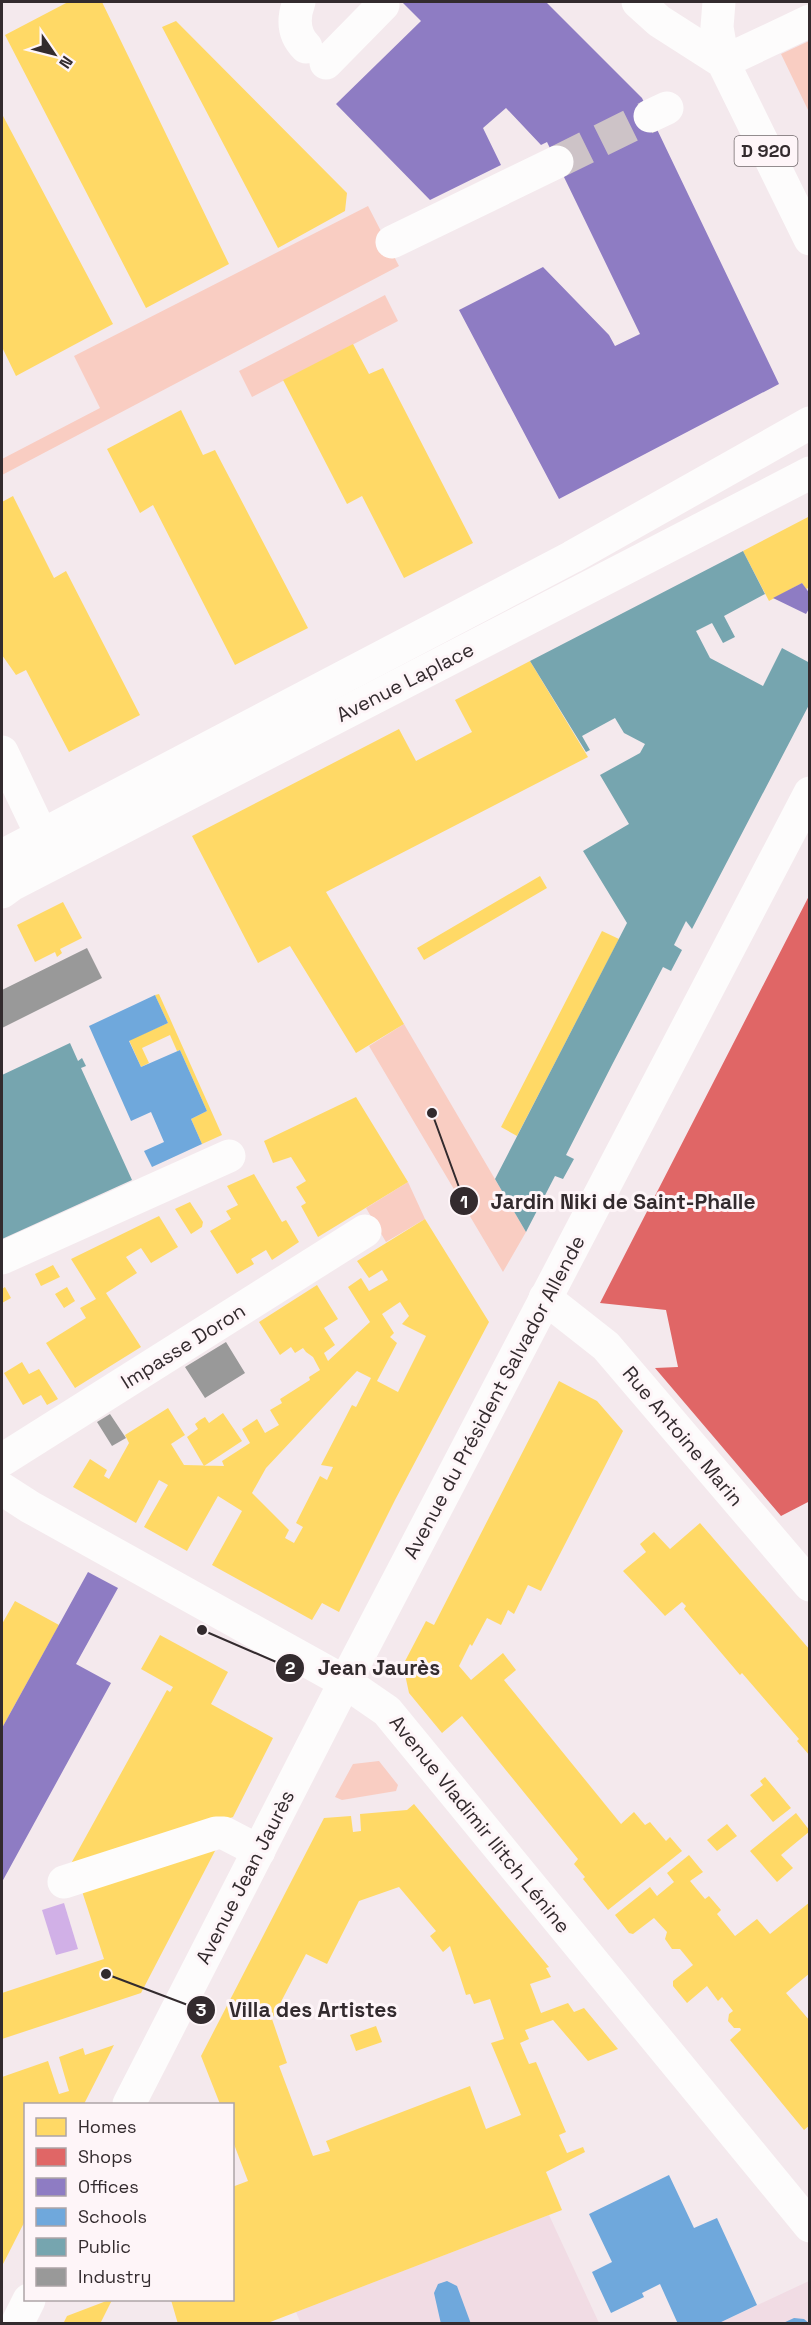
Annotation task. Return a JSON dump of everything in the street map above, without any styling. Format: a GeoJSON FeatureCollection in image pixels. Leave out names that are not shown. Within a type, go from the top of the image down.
{"type":"FeatureCollection","features":[{"type":"Feature","properties":{"kind":"main road"},"geometry":{"type":"LineString","coordinates":[[299,2],[294,27],[299,40],[316,55],[383,5],[380,2]]}},
{"type":"Feature","properties":{"kind":"main road"},"geometry":{"type":"LineString","coordinates":[[638,2],[659,21],[723,62],[810,21]]}},
{"type":"Feature","properties":{"kind":"main road","name":"D 920"},"geometry":{"type":"LineString","coordinates":[[719,2],[717,27],[723,62],[810,239]]}},
{"type":"Feature","properties":{"kind":"main road"},"geometry":{"type":"LineString","coordinates":[[392,242],[556,162]]}},
{"type":"Feature","properties":{"kind":"main road","name":"Avenue Laplace"},"geometry":{"type":"LineString","coordinates":[[2,856],[572,557],[810,423]]}},
{"type":"Feature","properties":{"kind":"main road"},"geometry":{"type":"LineString","coordinates":[[762,450],[810,461]]}},
{"type":"Feature","properties":{"kind":"main road","name":"Avenue Laplace"},"geometry":{"type":"LineString","coordinates":[[2,892],[810,473]]}},
{"type":"Feature","properties":{"kind":"main road"},"geometry":{"type":"LineString","coordinates":[[2,752],[42,834]]}},
{"type":"Feature","properties":{"kind":"main road","name":"Avenue du Président Salvador Allende"},"geometry":{"type":"LineString","coordinates":[[345,1682],[810,793]]}},
{"type":"Feature","properties":{"kind":"main road"},"geometry":{"type":"LineString","coordinates":[[2,1258],[228,1156]]}},
{"type":"Feature","properties":{"kind":"main road","name":"Impasse Doron"},"geometry":{"type":"LineString","coordinates":[[2,1460],[365,1231]]}},
{"type":"Feature","properties":{"kind":"main road","name":"Rue Antoine Marin"},"geometry":{"type":"LineString","coordinates":[[545,1298],[606,1346],[810,1585]]}},
{"type":"Feature","properties":{"kind":"main road","name":"Avenue Vladimir Ilitch Lénine"},"geometry":{"type":"LineString","coordinates":[[2,1489],[30,1507],[345,1682],[387,1711],[810,2226]]}},
{"type":"Feature","properties":{"kind":"main road","name":"Avenue Jean Jaurès"},"geometry":{"type":"LineString","coordinates":[[130,2103],[345,1682]]}},
{"type":"Feature","properties":{"kind":"main road"},"geometry":{"type":"LineString","coordinates":[[63,1882],[216,1833],[224,1833],[259,1851]]}},
{"type":"Feature","properties":{"kind":"main road"},"geometry":{"type":"LineString","coordinates":[[17,2324],[28,2301]]}},
{"type":"Feature","properties":{"kind":"shaded area"},"geometry":{"type":"Polygon","coordinates":[[[809,41],[809,112],[781,54],[809,41]]]}},
{"type":"Feature","properties":{"kind":"shaded area"},"geometry":{"type":"Polygon","coordinates":[[[368,206],[399,266],[2,475],[2,459],[100,408],[74,356],[368,206]]]}},
{"type":"Feature","properties":{"kind":"shaded area"},"geometry":{"type":"Polygon","coordinates":[[[385,295],[398,321],[252,397],[239,371],[385,295]]]}},
{"type":"Feature","properties":{"kind":"shaded area"},"geometry":{"type":"Polygon","coordinates":[[[404,1024],[526,1232],[503,1272],[369,1046],[404,1024]]]}},
{"type":"Feature","properties":{"kind":"shaded area"},"geometry":{"type":"Polygon","coordinates":[[[408,1182],[425,1219],[386,1242],[366,1208],[408,1182]]]}},
{"type":"Feature","properties":{"kind":"shaded area"},"geometry":{"type":"Polygon","coordinates":[[[379,1761],[398,1785],[396,1791],[342,1800],[335,1797],[353,1764],[379,1761]]]}},
{"type":"Feature","properties":{"kind":"shaded area"},"geometry":{"type":"Polygon","coordinates":[[[64,1903],[78,1949],[56,1955],[42,1910],[64,1903]]]}},
{"type":"Feature","properties":{"kind":"shaded area"},"geometry":{"type":"Polygon","coordinates":[[[549,2215],[599,2323],[301,2324],[296,2312],[549,2215]]]}},
{"type":"Feature","properties":{"kind":"shaded area"},"geometry":{"type":"Polygon","coordinates":[[[809,2281],[809,2323],[717,2324],[809,2281]]]}},
{"type":"Feature","properties":{"kind":"building: Homes"},"geometry":{"type":"Polygon","coordinates":[[[68,2],[102,2],[229,264],[146,308],[5,35],[68,2]]]}},
{"type":"Feature","properties":{"kind":"building: Homes"},"geometry":{"type":"Polygon","coordinates":[[[176,21],[347,193],[345,211],[278,248],[162,27],[176,21]]]}},
{"type":"Feature","properties":{"kind":"building: Homes"},"geometry":{"type":"Polygon","coordinates":[[[2,114],[113,324],[16,376],[2,347],[2,114]]]}},
{"type":"Feature","properties":{"kind":"building: Homes"},"geometry":{"type":"Polygon","coordinates":[[[353,344],[369,374],[383,368],[473,543],[404,578],[362,496],[347,504],[283,380],[353,344]]]}},
{"type":"Feature","properties":{"kind":"building: Homes"},"geometry":{"type":"Polygon","coordinates":[[[181,410],[203,455],[215,450],[308,628],[235,665],[153,505],[140,513],[107,449],[181,410]]]}},
{"type":"Feature","properties":{"kind":"building: Homes"},"geometry":{"type":"Polygon","coordinates":[[[13,496],[54,578],[66,571],[140,715],[69,752],[26,670],[16,675],[2,655],[2,502],[13,496]]]}},
{"type":"Feature","properties":{"kind":"building: Homes"},"geometry":{"type":"Polygon","coordinates":[[[810,516],[810,587],[806,589],[802,583],[769,601],[743,551],[810,516]]]}},
{"type":"Feature","properties":{"kind":"building: Homes"},"geometry":{"type":"Polygon","coordinates":[[[530,661],[588,757],[326,892],[404,1024],[356,1053],[290,946],[258,963],[192,836],[399,729],[416,761],[472,732],[455,700],[530,661]]]}},
{"type":"Feature","properties":{"kind":"building: Homes"},"geometry":{"type":"Polygon","coordinates":[[[540,876],[547,888],[424,960],[417,948],[540,876]]]}},
{"type":"Feature","properties":{"kind":"building: Homes"},"geometry":{"type":"Polygon","coordinates":[[[63,902],[82,938],[60,949],[62,953],[57,957],[55,952],[35,962],[17,925],[63,902]]]}},
{"type":"Feature","properties":{"kind":"building: Homes"},"geometry":{"type":"Polygon","coordinates":[[[602,931],[619,939],[517,1136],[501,1127],[602,931]]]}},
{"type":"Feature","properties":{"kind":"building: Homes"},"geometry":{"type":"Polygon","coordinates":[[[159,994],[222,1135],[202,1144],[191,1119],[207,1111],[180,1050],[177,1051],[170,1035],[142,1048],[149,1063],[141,1067],[129,1040],[168,1023],[155,995],[159,994]]]}},
{"type":"Feature","properties":{"kind":"building: Homes"},"geometry":{"type":"Polygon","coordinates":[[[356,1097],[408,1182],[318,1237],[301,1206],[306,1203],[296,1187],[306,1181],[291,1157],[273,1163],[264,1141],[356,1097]]]}},
{"type":"Feature","properties":{"kind":"building: Homes"},"geometry":{"type":"Polygon","coordinates":[[[254,1174],[282,1222],[286,1220],[299,1242],[272,1260],[266,1250],[251,1259],[254,1264],[237,1274],[210,1231],[231,1219],[226,1211],[238,1205],[227,1186],[254,1174]]]}},
{"type":"Feature","properties":{"kind":"building: Homes"},"geometry":{"type":"Polygon","coordinates":[[[190,1202],[203,1222],[202,1227],[191,1234],[175,1209],[190,1202]]]}},
{"type":"Feature","properties":{"kind":"building: Homes"},"geometry":{"type":"Polygon","coordinates":[[[159,1216],[178,1247],[151,1263],[141,1248],[126,1257],[137,1273],[106,1293],[141,1347],[75,1388],[46,1343],[86,1318],[80,1308],[96,1299],[71,1259],[159,1216]]]}},
{"type":"Feature","properties":{"kind":"building: Homes"},"geometry":{"type":"Polygon","coordinates":[[[425,1219],[489,1322],[339,1612],[322,1603],[312,1620],[212,1565],[242,1511],[218,1496],[187,1551],[144,1527],[168,1485],[159,1480],[136,1523],[73,1487],[90,1459],[107,1470],[104,1476],[109,1479],[129,1443],[125,1435],[168,1408],[185,1435],[171,1444],[184,1465],[224,1466],[222,1461],[250,1443],[242,1429],[257,1419],[265,1433],[279,1425],[270,1410],[282,1403],[280,1399],[310,1380],[309,1377],[320,1370],[313,1357],[303,1348],[295,1353],[291,1347],[280,1355],[259,1322],[317,1285],[338,1319],[324,1328],[335,1345],[324,1353],[328,1361],[370,1322],[348,1287],[361,1278],[369,1291],[388,1280],[382,1270],[369,1278],[357,1261],[425,1219]],[[400,1302],[382,1314],[394,1333],[390,1337],[397,1343],[377,1381],[398,1392],[426,1336],[402,1324],[409,1316],[400,1302]],[[357,1371],[266,1468],[252,1493],[289,1530],[285,1538],[294,1543],[303,1527],[296,1523],[320,1476],[327,1480],[333,1467],[321,1465],[352,1405],[356,1407],[371,1378],[357,1371]]]}},
{"type":"Feature","properties":{"kind":"building: Homes"},"geometry":{"type":"Polygon","coordinates":[[[53,1265],[60,1277],[41,1286],[35,1274],[53,1265]]]}},
{"type":"Feature","properties":{"kind":"building: Homes"},"geometry":{"type":"Polygon","coordinates":[[[5,1287],[11,1298],[2,1303],[2,1289],[5,1287]]]}},
{"type":"Feature","properties":{"kind":"building: Homes"},"geometry":{"type":"Polygon","coordinates":[[[67,1287],[75,1301],[64,1308],[55,1294],[67,1287]]]}},
{"type":"Feature","properties":{"kind":"building: Homes"},"geometry":{"type":"Polygon","coordinates":[[[22,1362],[29,1374],[39,1369],[58,1399],[47,1405],[41,1395],[23,1405],[4,1373],[22,1362]]]}},
{"type":"Feature","properties":{"kind":"building: Homes"},"geometry":{"type":"Polygon","coordinates":[[[559,1381],[597,1401],[623,1431],[541,1591],[528,1585],[514,1614],[508,1610],[501,1625],[487,1618],[459,1666],[471,1680],[503,1653],[516,1670],[504,1680],[621,1824],[634,1812],[645,1825],[650,1822],[666,1841],[670,1837],[682,1851],[608,1910],[574,1864],[578,1859],[462,1716],[442,1733],[409,1693],[403,1665],[426,1621],[434,1625],[559,1381]]]}},
{"type":"Feature","properties":{"kind":"building: Homes"},"geometry":{"type":"Polygon","coordinates":[[[223,1413],[242,1441],[204,1466],[187,1437],[198,1429],[195,1424],[200,1420],[205,1417],[209,1423],[223,1413]]]}},
{"type":"Feature","properties":{"kind":"building: Homes"},"geometry":{"type":"Polygon","coordinates":[[[700,1523],[810,1650],[810,1756],[797,1741],[799,1739],[684,1609],[686,1606],[682,1602],[665,1616],[623,1571],[646,1552],[640,1544],[654,1532],[670,1549],[700,1523]]]}},
{"type":"Feature","properties":{"kind":"building: Homes"},"geometry":{"type":"Polygon","coordinates":[[[15,1601],[59,1625],[2,1728],[2,1624],[15,1601]]]}},
{"type":"Feature","properties":{"kind":"building: Homes"},"geometry":{"type":"Polygon","coordinates":[[[160,1635],[228,1672],[211,1704],[273,1738],[233,1817],[68,1869],[167,1690],[170,1692],[173,1687],[141,1669],[160,1635]]]}},
{"type":"Feature","properties":{"kind":"building: Homes"},"geometry":{"type":"Polygon","coordinates":[[[765,1777],[791,1808],[773,1822],[750,1795],[763,1785],[760,1781],[765,1777]]]}},
{"type":"Feature","properties":{"kind":"building: Homes"},"geometry":{"type":"Polygon","coordinates":[[[414,1804],[549,1967],[546,1968],[551,1977],[530,1984],[541,2013],[568,2003],[574,2012],[584,2008],[618,2049],[588,2061],[553,2020],[525,2030],[529,2039],[520,2043],[529,2064],[536,2062],[566,2132],[559,2135],[567,2153],[583,2147],[585,2152],[546,2172],[562,2210],[265,2324],[178,2324],[171,2301],[234,2301],[234,2186],[248,2181],[234,2144],[234,2103],[220,2103],[201,2056],[324,1818],[351,1816],[353,1832],[361,1831],[360,1814],[407,1810],[414,1804]],[[399,1887],[359,1901],[327,1964],[306,1954],[272,2019],[287,2063],[279,2066],[313,2156],[330,2151],[326,2141],[470,2086],[486,2129],[521,2115],[491,2043],[504,2039],[490,1999],[474,2004],[470,1994],[466,1995],[450,1946],[443,1952],[430,1936],[436,1931],[399,1887]]]}},
{"type":"Feature","properties":{"kind":"building: Homes"},"geometry":{"type":"Polygon","coordinates":[[[796,1813],[810,1831],[781,1855],[793,1868],[777,1882],[750,1851],[796,1813]]]}},
{"type":"Feature","properties":{"kind":"building: Homes"},"geometry":{"type":"Polygon","coordinates":[[[727,1824],[737,1836],[717,1851],[707,1840],[727,1824]]]}},
{"type":"Feature","properties":{"kind":"building: Homes"},"geometry":{"type":"Polygon","coordinates":[[[216,1849],[141,1993],[2,2039],[2,1993],[104,1959],[81,1888],[216,1849]]]}},
{"type":"Feature","properties":{"kind":"building: Homes"},"geometry":{"type":"Polygon","coordinates":[[[689,1855],[703,1872],[690,1881],[705,1899],[709,1896],[721,1910],[717,1914],[735,1936],[757,1919],[770,1934],[810,1902],[810,1973],[786,1993],[810,2021],[810,2125],[804,2130],[730,2040],[741,2030],[734,2028],[728,2021],[729,2014],[733,2011],[722,1997],[718,2001],[707,1986],[687,2003],[673,1986],[673,1981],[693,1965],[680,1949],[672,1949],[665,1939],[667,1932],[654,1918],[633,1934],[629,1933],[615,1915],[650,1887],[657,1896],[674,1882],[667,1873],[689,1855]]]}},
{"type":"Feature","properties":{"kind":"building: Homes"},"geometry":{"type":"Polygon","coordinates":[[[376,2026],[382,2042],[356,2051],[350,2035],[376,2026]]]}},
{"type":"Feature","properties":{"kind":"building: Homes"},"geometry":{"type":"Polygon","coordinates":[[[114,2045],[85,2103],[24,2103],[24,2223],[2,2266],[2,2077],[48,2061],[59,2094],[69,2091],[59,2057],[83,2048],[85,2055],[114,2045]]]}},
{"type":"Feature","properties":{"kind":"building: Homes"},"geometry":{"type":"Polygon","coordinates":[[[112,2301],[100,2324],[63,2324],[67,2316],[112,2301]]]}},
{"type":"Feature","properties":{"kind":"building: Shops"},"geometry":{"type":"Polygon","coordinates":[[[810,894],[810,1501],[781,1516],[655,1368],[678,1367],[666,1310],[600,1303],[810,894]]]}},
{"type":"Feature","properties":{"kind":"building: Offices"},"geometry":{"type":"Polygon","coordinates":[[[402,2],[546,2],[642,98],[779,384],[559,499],[459,310],[543,267],[609,335],[615,346],[640,334],[547,142],[541,145],[506,108],[483,128],[501,165],[430,200],[336,104],[421,21],[402,2]]]}},
{"type":"Feature","properties":{"kind":"building: Offices"},"geometry":{"type":"Polygon","coordinates":[[[802,583],[810,594],[810,607],[806,614],[773,598],[802,583]]]}},
{"type":"Feature","properties":{"kind":"building: Offices"},"geometry":{"type":"Polygon","coordinates":[[[88,1572],[118,1588],[76,1664],[111,1683],[2,1882],[2,1728],[88,1572]]]}},
{"type":"Feature","properties":{"kind":"building: Schools"},"geometry":{"type":"Polygon","coordinates":[[[155,995],[168,1023],[129,1041],[141,1067],[180,1050],[207,1111],[191,1119],[202,1144],[152,1167],[144,1151],[164,1142],[151,1112],[131,1121],[89,1026],[155,995]]]}},
{"type":"Feature","properties":{"kind":"building: Schools"},"geometry":{"type":"Polygon","coordinates":[[[669,2175],[694,2228],[717,2218],[757,2305],[717,2324],[678,2324],[660,2284],[642,2293],[644,2297],[611,2313],[592,2272],[612,2262],[589,2214],[669,2175]]]}},
{"type":"Feature","properties":{"kind":"building: Schools"},"geometry":{"type":"Polygon","coordinates":[[[447,2281],[457,2286],[471,2324],[441,2324],[434,2293],[438,2284],[447,2281]]]}},
{"type":"Feature","properties":{"kind":"building: Schools"},"geometry":{"type":"Polygon","coordinates":[[[794,2318],[804,2319],[810,2324],[781,2324],[794,2318]]]}},
{"type":"Feature","properties":{"kind":"building: Public"},"geometry":{"type":"Polygon","coordinates":[[[743,551],[765,594],[724,616],[735,637],[723,643],[712,623],[696,631],[710,658],[763,686],[782,648],[810,663],[810,703],[692,929],[686,921],[674,945],[682,950],[671,971],[663,967],[566,1155],[574,1159],[563,1179],[555,1176],[526,1232],[495,1179],[627,923],[583,851],[629,824],[600,775],[640,753],[645,744],[624,733],[615,718],[582,736],[590,750],[586,752],[530,661],[743,551]]]}},
{"type":"Feature","properties":{"kind":"building: Public"},"geometry":{"type":"Polygon","coordinates":[[[70,1043],[78,1061],[82,1058],[86,1066],[81,1068],[132,1180],[2,1239],[2,1075],[70,1043]]]}},
{"type":"Feature","properties":{"kind":"building: Industry"},"geometry":{"type":"Polygon","coordinates":[[[87,948],[102,978],[2,1028],[2,990],[87,948]]]}},
{"type":"Feature","properties":{"kind":"building: Industry"},"geometry":{"type":"Polygon","coordinates":[[[226,1342],[245,1373],[205,1398],[185,1367],[226,1342]]]}},
{"type":"Feature","properties":{"kind":"building: Industry"},"geometry":{"type":"Polygon","coordinates":[[[110,1414],[126,1438],[112,1446],[97,1422],[110,1414]]]}},
{"type":"Feature","properties":{"kind":"tunnel"},"geometry":{"type":"LineString","coordinates":[[557,162],[650,116]]}},
{"type":"Feature","properties":{"kind":"place","name":"Jardin Niki de Saint-Phalle"},"geometry":{"type":"Point","coordinates":[432,1113]}},
{"type":"Feature","properties":{"kind":"place","name":"Jean Jaurès"},"geometry":{"type":"Point","coordinates":[202,1630]}},
{"type":"Feature","properties":{"kind":"place","name":"Villa des Artistes"},"geometry":{"type":"Point","coordinates":[106,1974]}}]}
